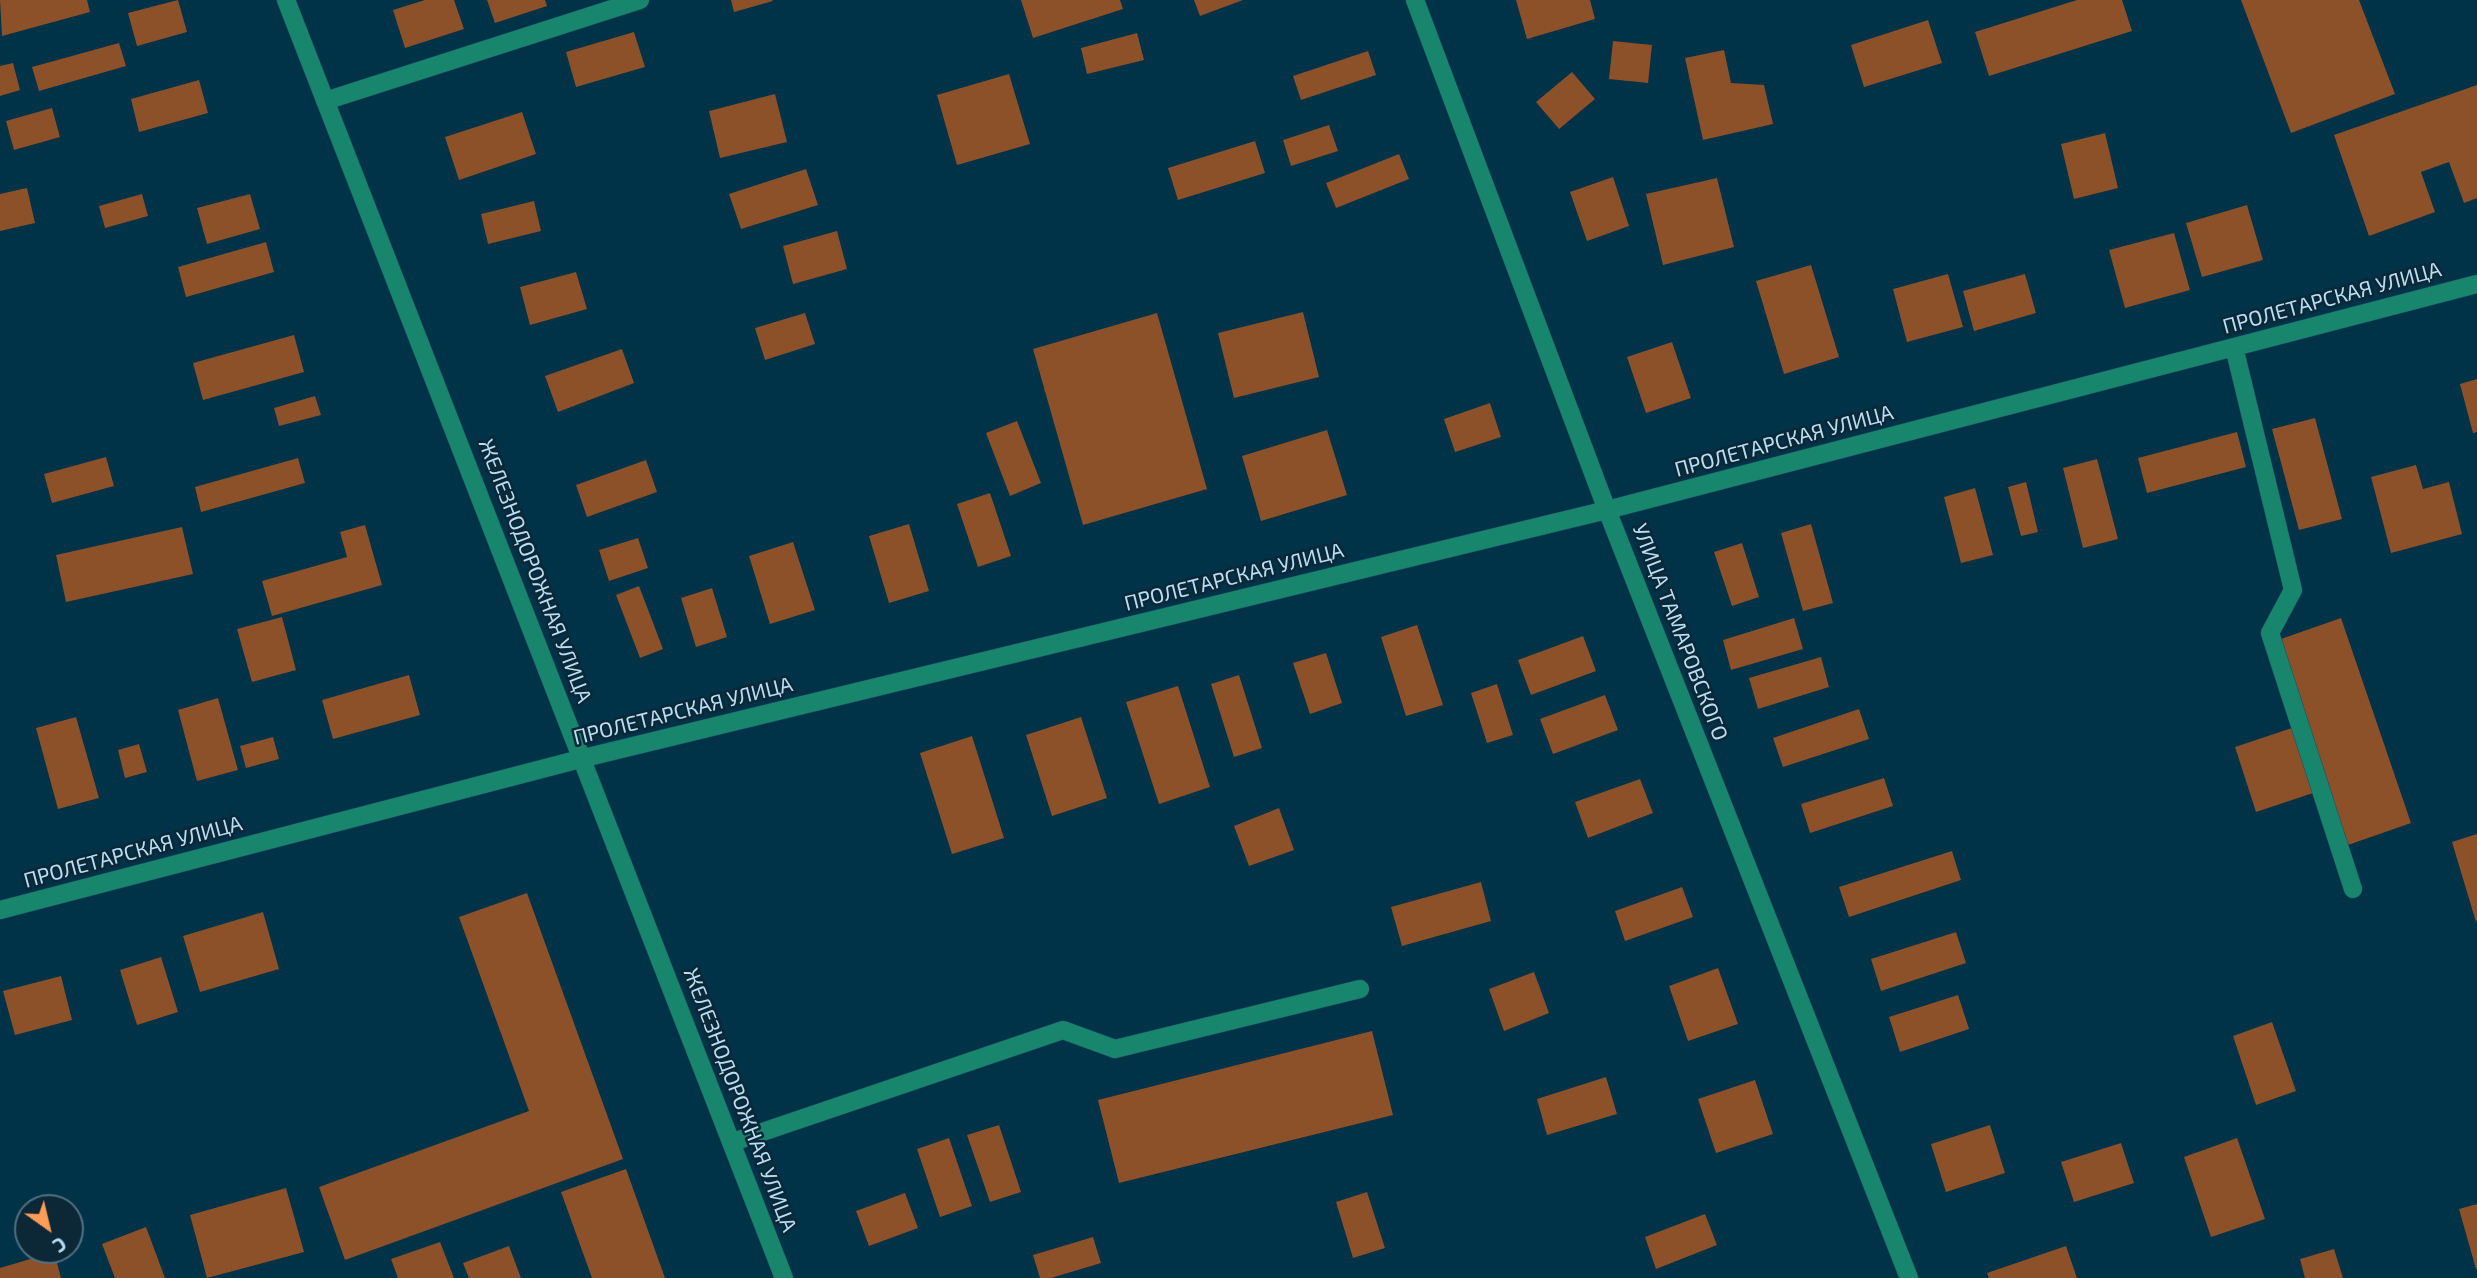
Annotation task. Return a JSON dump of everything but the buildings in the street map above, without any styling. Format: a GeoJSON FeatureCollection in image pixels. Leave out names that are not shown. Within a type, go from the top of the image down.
{"type":"FeatureCollection","features":[{"type":"Feature","properties":{"kind":"street","name":"ЖЕЛЕЗНОДОРОЖНАЯ УЛИЦА"},"geometry":{"type":"LineString","coordinates":[[286,0],[584,758],[784,1278]]}},
{"type":"Feature","properties":{"kind":"street"},"geometry":{"type":"LineString","coordinates":[[325,101],[640,0]]}},
{"type":"Feature","properties":{"kind":"street","name":"УЛИЦА ТАМАРОВСКОГО"},"geometry":{"type":"LineString","coordinates":[[1415,0],[1607,510],[1909,1278]]}},
{"type":"Feature","properties":{"kind":"street","name":"ПРОЛЕТАРСКАЯ УЛИЦА"},"geometry":{"type":"LineString","coordinates":[[0,910],[584,758],[1607,510],[2477,284]]}},
{"type":"Feature","properties":{"kind":"street"},"geometry":{"type":"LineString","coordinates":[[2234,347],[2293,590],[2270,632],[2353,889]]}},
{"type":"Feature","properties":{"kind":"street"},"geometry":{"type":"LineString","coordinates":[[733,1142],[1063,1030],[1115,1049],[1360,989]]}}]}
